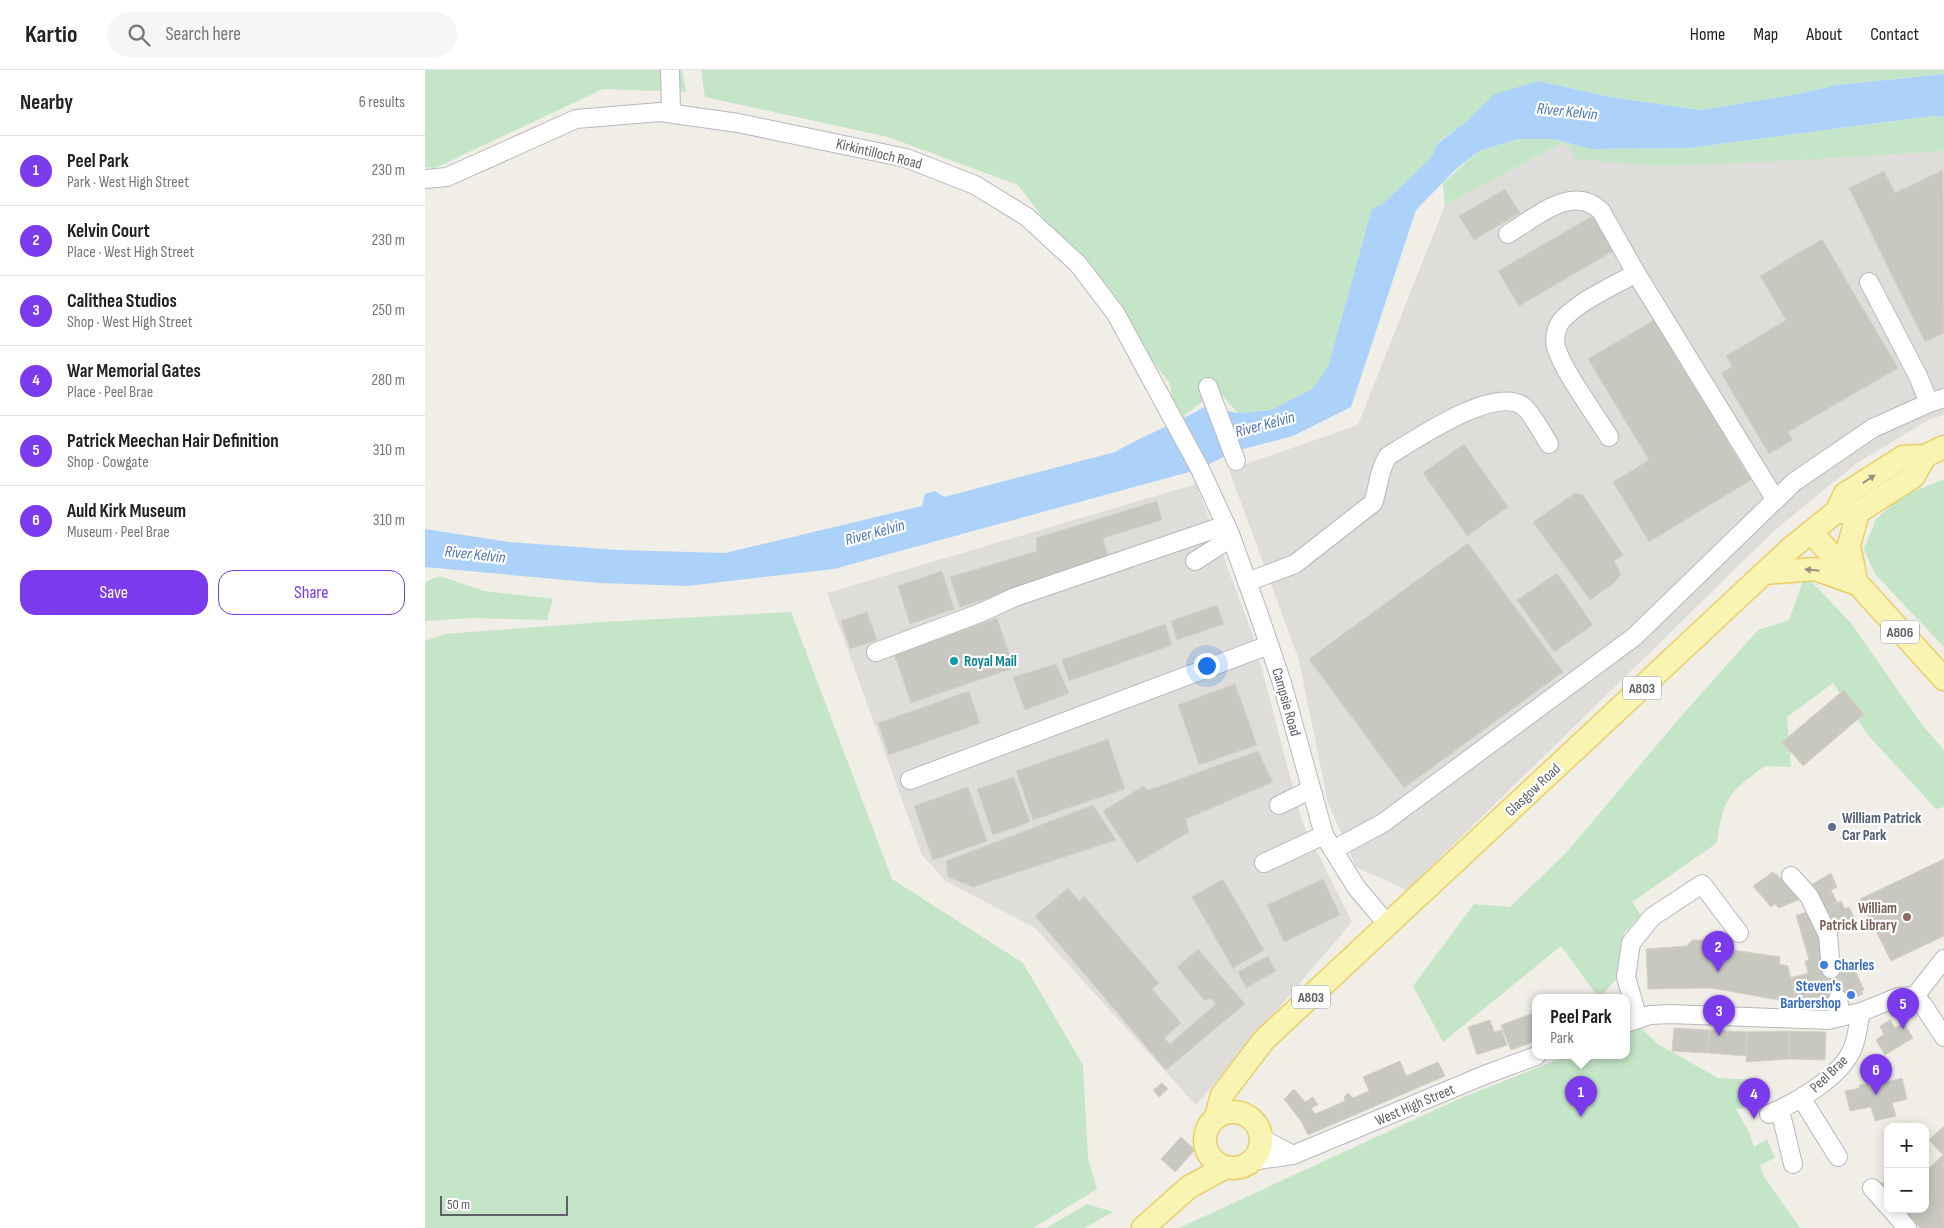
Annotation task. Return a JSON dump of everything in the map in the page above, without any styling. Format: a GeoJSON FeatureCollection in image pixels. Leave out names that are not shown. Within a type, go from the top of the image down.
{"type":"FeatureCollection","features":[{"type":"Feature","properties":{"kind":"main road","name":"Glasgow Road"},"geometry":{"type":"LineString","coordinates":[[1858,512],[1913,477],[1934,452]]}},
{"type":"Feature","properties":{"kind":"main road","name":"Glasgow Road"},"geometry":{"type":"LineString","coordinates":[[1216,1117],[1222,1095],[1264,1040],[1765,573],[1836,512],[1845,494],[1903,457],[1934,452]]}},
{"type":"Feature","properties":{"kind":"main road"},"geometry":{"type":"LineString","coordinates":[[1836,512],[1858,512],[1849,545],[1857,584]]}},
{"type":"Feature","properties":{"kind":"main road","name":"A806"},"geometry":{"type":"LineString","coordinates":[[1811,532],[1836,557],[1857,584],[1944,679]]}},
{"type":"Feature","properties":{"kind":"main road"},"geometry":{"type":"LineString","coordinates":[[1765,573],[1815,570],[1857,584]]}},
{"type":"Feature","properties":{"kind":"main road"},"geometry":{"type":"LineString","coordinates":[[1207,1150],[1218,1164],[1226,1167],[1239,1167],[1251,1161],[1259,1150],[1261,1138],[1259,1129],[1246,1115],[1238,1074]]}},
{"type":"Feature","properties":{"kind":"main road"},"geometry":{"type":"LineString","coordinates":[[1189,1187],[1207,1150],[1206,1132],[1216,1117],[1231,1112],[1246,1115]]}},
{"type":"Feature","properties":{"kind":"main road"},"geometry":{"type":"LineString","coordinates":[[1143,1228],[1189,1187],[1226,1167]]}},
{"type":"Feature","properties":{"kind":"street"},"geometry":{"type":"LineString","coordinates":[[670,70],[671,113]]}},
{"type":"Feature","properties":{"kind":"street","name":"Kirkintilloch Road"},"geometry":{"type":"LineString","coordinates":[[425,179],[447,177],[576,119],[671,113],[738,123],[906,158],[975,185],[1027,217],[1078,264],[1117,314],[1200,469]]}},
{"type":"Feature","properties":{"kind":"street"},"geometry":{"type":"LineString","coordinates":[[1508,234],[1562,202],[1574,199],[1584,200],[1593,204],[1601,211],[1636,273],[1775,498]]}},
{"type":"Feature","properties":{"kind":"street"},"geometry":{"type":"LineString","coordinates":[[1609,437],[1566,367],[1557,347],[1555,336],[1559,323],[1573,310],[1636,273]]}},
{"type":"Feature","properties":{"kind":"street"},"geometry":{"type":"LineString","coordinates":[[1333,850],[1383,823],[1634,637],[1775,498],[1794,482],[1873,428],[1936,400],[1918,376],[1869,282]]}},
{"type":"Feature","properties":{"kind":"street"},"geometry":{"type":"LineString","coordinates":[[1208,387],[1236,461]]}},
{"type":"Feature","properties":{"kind":"street"},"geometry":{"type":"LineString","coordinates":[[1247,582],[1295,564],[1373,503],[1379,488],[1380,468],[1388,456],[1477,406],[1508,400],[1523,406],[1549,444]]}},
{"type":"Feature","properties":{"kind":"street","name":"Campsie Road"},"geometry":{"type":"LineString","coordinates":[[1200,469],[1228,532],[1282,683],[1310,790],[1324,835],[1357,887],[1389,925]]}},
{"type":"Feature","properties":{"kind":"street"},"geometry":{"type":"LineString","coordinates":[[1195,561],[1228,532]]}},
{"type":"Feature","properties":{"kind":"street"},"geometry":{"type":"LineString","coordinates":[[877,652],[980,613],[1015,597],[1228,532]]}},
{"type":"Feature","properties":{"kind":"street"},"geometry":{"type":"LineString","coordinates":[[910,780],[1269,645]]}},
{"type":"Feature","properties":{"kind":"street"},"geometry":{"type":"LineString","coordinates":[[1279,805],[1310,790]]}},
{"type":"Feature","properties":{"kind":"street"},"geometry":{"type":"LineString","coordinates":[[1264,863],[1324,835]]}},
{"type":"Feature","properties":{"kind":"street"},"geometry":{"type":"LineString","coordinates":[[1791,876],[1809,896],[1829,935],[1831,969]]}},
{"type":"Feature","properties":{"kind":"street"},"geometry":{"type":"LineString","coordinates":[[1628,994],[1626,978],[1631,943],[1652,917],[1701,884],[1739,933]]}},
{"type":"Feature","properties":{"kind":"street"},"geometry":{"type":"LineString","coordinates":[[1630,1007],[1632,1021],[1670,1014],[1828,1020],[1861,1012],[1898,997],[1915,996],[1944,959]]}},
{"type":"Feature","properties":{"kind":"street"},"geometry":{"type":"LineString","coordinates":[[1915,996],[1944,1037]]}},
{"type":"Feature","properties":{"kind":"street"},"geometry":{"type":"LineString","coordinates":[[1838,999],[1841,1017]]}},
{"type":"Feature","properties":{"kind":"street","name":"Peel Brae"},"geometry":{"type":"LineString","coordinates":[[1793,1164],[1774,1112],[1802,1099],[1834,1073],[1852,1051],[1861,1012]]}},
{"type":"Feature","properties":{"kind":"street","name":"West High Street"},"geometry":{"type":"LineString","coordinates":[[1251,1161],[1293,1155],[1487,1074],[1532,1058]]}},
{"type":"Feature","properties":{"kind":"street"},"geometry":{"type":"LineString","coordinates":[[1802,1099],[1838,1157]]}},
{"type":"Feature","properties":{"kind":"street"},"geometry":{"type":"LineString","coordinates":[[1261,1138],[1293,1155]]}},
{"type":"Feature","properties":{"kind":"street"},"geometry":{"type":"LineString","coordinates":[[1873,1188],[1884,1201]]}},
{"type":"Feature","properties":{"kind":"street"},"geometry":{"type":"LineString","coordinates":[[1894,1213],[1907,1228]]}},
{"type":"Feature","properties":{"kind":"shaded area"},"geometry":{"type":"Polygon","coordinates":[[[1564,142],[1575,159],[1821,159],[1944,151],[1944,415],[1930,419],[1857,463],[1775,530],[1407,890],[1356,867],[1328,803],[1299,660],[1229,470],[1358,425],[1445,205],[1564,142]]]}},
{"type":"Feature","properties":{"kind":"shaded area"},"geometry":{"type":"Polygon","coordinates":[[[1196,484],[1253,635],[1302,822],[1352,922],[1196,1105],[1035,928],[946,881],[922,855],[827,593],[1196,484]]]}},
{"type":"Feature","properties":{"kind":"green space"},"geometry":{"type":"Polygon","coordinates":[[[425,70],[682,70],[686,92],[603,89],[435,168],[425,167],[425,70]]]}},
{"type":"Feature","properties":{"kind":"green space"},"geometry":{"type":"Polygon","coordinates":[[[701,70],[1944,70],[1944,74],[1837,85],[1798,94],[1700,110],[1610,97],[1538,81],[1467,121],[1437,143],[1431,158],[1381,205],[1372,209],[1328,367],[1312,389],[1271,410],[1238,413],[1217,390],[1175,423],[1170,384],[1018,185],[888,137],[705,97],[701,70]]]}},
{"type":"Feature","properties":{"kind":"green space"},"geometry":{"type":"Polygon","coordinates":[[[1932,116],[1944,117],[1944,151],[1662,166],[1575,159],[1564,142],[1445,205],[1443,183],[1479,151],[1518,139],[1554,139],[1590,149],[1690,148],[1932,116]]]}},
{"type":"Feature","properties":{"kind":"green space"},"geometry":{"type":"Polygon","coordinates":[[[1944,479],[1944,647],[1875,574],[1864,549],[1876,519],[1903,496],[1944,479]]]}},
{"type":"Feature","properties":{"kind":"green space"},"geometry":{"type":"Polygon","coordinates":[[[1805,575],[1850,622],[1923,726],[1944,750],[1944,807],[1936,809],[1868,735],[1833,683],[1787,717],[1791,767],[1765,766],[1743,783],[1730,797],[1722,815],[1717,843],[1632,902],[1641,915],[1624,933],[1620,975],[1603,994],[1596,994],[1561,946],[1443,1042],[1413,986],[1474,904],[1510,907],[1567,852],[1677,721],[1758,630],[1789,620],[1805,575]]]}},
{"type":"Feature","properties":{"kind":"green space"},"geometry":{"type":"Polygon","coordinates":[[[440,576],[484,591],[553,599],[547,620],[473,618],[425,621],[425,582],[440,576]]]}},
{"type":"Feature","properties":{"kind":"green space"},"geometry":{"type":"Polygon","coordinates":[[[791,612],[892,879],[1023,963],[1083,1065],[1088,1158],[1097,1189],[1033,1228],[425,1228],[425,641],[445,634],[603,622],[791,612]]]}},
{"type":"Feature","properties":{"kind":"green space"},"geometry":{"type":"Polygon","coordinates":[[[1639,1026],[1658,1044],[1718,1078],[1763,1080],[1763,1103],[1736,1109],[1749,1132],[1754,1147],[1767,1139],[1775,1158],[1760,1165],[1764,1177],[1800,1228],[1179,1228],[1461,1098],[1559,1059],[1630,1059],[1630,1029],[1639,1026]]]}},
{"type":"Feature","properties":{"kind":"green space"},"geometry":{"type":"Polygon","coordinates":[[[1087,1204],[1113,1212],[1084,1228],[1046,1228],[1087,1204]]]}},
{"type":"Feature","properties":{"kind":"water","name":"River Kelvin"},"geometry":{"type":"Polygon","coordinates":[[[1944,74],[1944,117],[1932,116],[1690,148],[1590,149],[1554,139],[1518,139],[1479,151],[1455,170],[1416,210],[1351,407],[1293,436],[1235,451],[1200,469],[834,569],[687,586],[599,583],[425,567],[425,529],[509,542],[618,550],[725,553],[922,506],[925,494],[935,491],[944,497],[1115,452],[1206,406],[1238,413],[1271,410],[1312,389],[1328,367],[1372,208],[1381,205],[1431,158],[1437,144],[1467,121],[1495,94],[1538,81],[1610,97],[1700,110],[1798,94],[1837,85],[1944,74]]]}},
{"type":"Feature","properties":{"kind":"building"},"geometry":{"type":"Polygon","coordinates":[[[1943,170],[1944,333],[1925,342],[1849,188],[1884,171],[1895,193],[1943,170]]]}},
{"type":"Feature","properties":{"kind":"building"},"geometry":{"type":"Polygon","coordinates":[[[1505,189],[1520,213],[1474,240],[1459,216],[1505,189]]]}},
{"type":"Feature","properties":{"kind":"building"},"geometry":{"type":"Polygon","coordinates":[[[1594,215],[1615,250],[1519,306],[1498,271],[1594,215]]]}},
{"type":"Feature","properties":{"kind":"building"},"geometry":{"type":"Polygon","coordinates":[[[1822,239],[1898,368],[1788,432],[1793,440],[1769,454],[1721,373],[1732,367],[1726,356],[1786,320],[1760,276],[1822,239]]]}},
{"type":"Feature","properties":{"kind":"building"},"geometry":{"type":"Polygon","coordinates":[[[1654,320],[1751,480],[1649,542],[1613,482],[1649,460],[1588,359],[1654,320]]]}},
{"type":"Feature","properties":{"kind":"building"},"geometry":{"type":"Polygon","coordinates":[[[1464,444],[1508,507],[1467,536],[1423,473],[1464,444]]]}},
{"type":"Feature","properties":{"kind":"building"},"geometry":{"type":"Polygon","coordinates":[[[1575,493],[1583,495],[1623,555],[1614,561],[1621,574],[1614,583],[1590,600],[1533,522],[1575,493]]]}},
{"type":"Feature","properties":{"kind":"building"},"geometry":{"type":"Polygon","coordinates":[[[1157,501],[1162,520],[1103,538],[1110,562],[960,607],[950,577],[1037,551],[1036,538],[1157,501]]]}},
{"type":"Feature","properties":{"kind":"building"},"geometry":{"type":"Polygon","coordinates":[[[1468,543],[1563,672],[1404,788],[1309,659],[1468,543]]]}},
{"type":"Feature","properties":{"kind":"building"},"geometry":{"type":"Polygon","coordinates":[[[942,571],[954,609],[910,624],[898,586],[942,571]]]}},
{"type":"Feature","properties":{"kind":"building"},"geometry":{"type":"Polygon","coordinates":[[[1557,573],[1593,625],[1554,652],[1517,600],[1557,573]]]}},
{"type":"Feature","properties":{"kind":"building"},"geometry":{"type":"Polygon","coordinates":[[[1217,605],[1224,624],[1177,640],[1171,621],[1217,605]]]}},
{"type":"Feature","properties":{"kind":"building"},"geometry":{"type":"Polygon","coordinates":[[[867,612],[877,640],[850,649],[841,621],[867,612]]]}},
{"type":"Feature","properties":{"kind":"building","name":"Royal Mail"},"geometry":{"type":"Polygon","coordinates":[[[997,618],[1014,668],[911,703],[894,654],[997,618]]]}},
{"type":"Feature","properties":{"kind":"building"},"geometry":{"type":"Polygon","coordinates":[[[1165,624],[1172,645],[1069,681],[1062,660],[1165,624]]]}},
{"type":"Feature","properties":{"kind":"building"},"geometry":{"type":"Polygon","coordinates":[[[1056,664],[1069,693],[1025,710],[1013,677],[1056,664]]]}},
{"type":"Feature","properties":{"kind":"building"},"geometry":{"type":"Polygon","coordinates":[[[1235,684],[1257,745],[1199,765],[1178,705],[1235,684]]]}},
{"type":"Feature","properties":{"kind":"building"},"geometry":{"type":"Polygon","coordinates":[[[1844,690],[1864,714],[1803,766],[1782,742],[1844,690]]]}},
{"type":"Feature","properties":{"kind":"building"},"geometry":{"type":"Polygon","coordinates":[[[969,691],[980,723],[889,755],[878,723],[969,691]]]}},
{"type":"Feature","properties":{"kind":"building"},"geometry":{"type":"Polygon","coordinates":[[[1108,739],[1125,789],[1033,820],[1016,771],[1108,739]]]}},
{"type":"Feature","properties":{"kind":"building"},"geometry":{"type":"Polygon","coordinates":[[[1258,751],[1273,782],[1186,819],[1189,832],[1137,863],[1103,811],[1143,786],[1149,790],[1258,751]]]}},
{"type":"Feature","properties":{"kind":"building"},"geometry":{"type":"Polygon","coordinates":[[[1014,777],[1030,822],[993,835],[977,789],[1014,777]]]}},
{"type":"Feature","properties":{"kind":"building"},"geometry":{"type":"Polygon","coordinates":[[[968,787],[987,841],[933,860],[914,806],[968,787]]]}},
{"type":"Feature","properties":{"kind":"building"},"geometry":{"type":"Polygon","coordinates":[[[1093,805],[1116,840],[973,887],[948,877],[946,861],[1093,805]]]}},
{"type":"Feature","properties":{"kind":"building","name":"William Patrick Library"},"geometry":{"type":"Polygon","coordinates":[[[1944,859],[1944,936],[1891,961],[1860,899],[1944,859]]]}},
{"type":"Feature","properties":{"kind":"building"},"geometry":{"type":"Polygon","coordinates":[[[1773,872],[1805,897],[1779,908],[1775,904],[1771,907],[1753,886],[1773,872]]]}},
{"type":"Feature","properties":{"kind":"building"},"geometry":{"type":"Polygon","coordinates":[[[1831,873],[1837,887],[1831,890],[1837,902],[1822,910],[1809,886],[1831,873]]]}},
{"type":"Feature","properties":{"kind":"building"},"geometry":{"type":"Polygon","coordinates":[[[1223,879],[1264,950],[1233,968],[1192,897],[1223,879]]]}},
{"type":"Feature","properties":{"kind":"building"},"geometry":{"type":"Polygon","coordinates":[[[1323,879],[1340,915],[1284,942],[1267,905],[1323,879]]]}},
{"type":"Feature","properties":{"kind":"building"},"geometry":{"type":"Polygon","coordinates":[[[1068,888],[1079,901],[1084,896],[1159,983],[1152,989],[1181,1023],[1164,1038],[1170,1044],[1216,1004],[1211,998],[1205,1001],[1177,967],[1198,949],[1245,1004],[1166,1070],[1035,916],[1068,888]]]}},
{"type":"Feature","properties":{"kind":"building"},"geometry":{"type":"Polygon","coordinates":[[[1841,901],[1845,909],[1849,907],[1856,921],[1835,935],[1822,910],[1841,901]]]}},
{"type":"Feature","properties":{"kind":"building"},"geometry":{"type":"Polygon","coordinates":[[[1812,911],[1829,969],[1833,968],[1841,998],[1798,1009],[1790,978],[1808,973],[1805,961],[1809,960],[1796,915],[1812,911]]]}},
{"type":"Feature","properties":{"kind":"building"},"geometry":{"type":"Polygon","coordinates":[[[1692,940],[1710,940],[1714,947],[1780,957],[1779,964],[1788,966],[1796,1003],[1711,988],[1648,989],[1646,949],[1687,946],[1692,940]]]}},
{"type":"Feature","properties":{"kind":"building"},"geometry":{"type":"Polygon","coordinates":[[[1268,956],[1276,971],[1246,988],[1238,972],[1268,956]]]}},
{"type":"Feature","properties":{"kind":"building"},"geometry":{"type":"Polygon","coordinates":[[[1853,966],[1864,990],[1861,991],[1863,994],[1843,1002],[1834,972],[1853,966]]]}},
{"type":"Feature","properties":{"kind":"building"},"geometry":{"type":"Polygon","coordinates":[[[1532,1013],[1532,1042],[1511,1050],[1501,1025],[1532,1013]]]}},
{"type":"Feature","properties":{"kind":"building"},"geometry":{"type":"Polygon","coordinates":[[[1490,1020],[1494,1032],[1502,1030],[1507,1045],[1477,1055],[1468,1027],[1490,1020]]]}},
{"type":"Feature","properties":{"kind":"building"},"geometry":{"type":"Polygon","coordinates":[[[1890,1020],[1895,1028],[1904,1023],[1913,1038],[1885,1055],[1876,1040],[1884,1034],[1880,1026],[1890,1020]]]}},
{"type":"Feature","properties":{"kind":"building"},"geometry":{"type":"Polygon","coordinates":[[[1674,1028],[1709,1030],[1708,1053],[1672,1051],[1674,1028]]]}},
{"type":"Feature","properties":{"kind":"building"},"geometry":{"type":"Polygon","coordinates":[[[1709,1030],[1747,1032],[1746,1056],[1708,1053],[1709,1030]]]}},
{"type":"Feature","properties":{"kind":"building"},"geometry":{"type":"Polygon","coordinates":[[[1789,1031],[1826,1032],[1825,1060],[1789,1059],[1789,1031]]]}},
{"type":"Feature","properties":{"kind":"building"},"geometry":{"type":"Polygon","coordinates":[[[1789,1031],[1789,1059],[1746,1062],[1747,1032],[1789,1031]]]}},
{"type":"Feature","properties":{"kind":"building"},"geometry":{"type":"Polygon","coordinates":[[[1400,1061],[1406,1076],[1438,1062],[1445,1076],[1308,1135],[1301,1121],[1284,1099],[1294,1089],[1305,1102],[1313,1097],[1318,1105],[1311,1108],[1315,1114],[1345,1101],[1344,1097],[1348,1093],[1353,1098],[1369,1091],[1363,1077],[1400,1061]]]}},
{"type":"Feature","properties":{"kind":"building"},"geometry":{"type":"Polygon","coordinates":[[[1884,1067],[1887,1082],[1902,1078],[1907,1099],[1892,1103],[1896,1116],[1875,1121],[1871,1107],[1850,1111],[1845,1091],[1860,1088],[1859,1085],[1866,1084],[1863,1072],[1884,1067]]]}},
{"type":"Feature","properties":{"kind":"building"},"geometry":{"type":"Polygon","coordinates":[[[1162,1083],[1168,1089],[1159,1097],[1153,1090],[1162,1083]]]}},
{"type":"Feature","properties":{"kind":"building"},"geometry":{"type":"Polygon","coordinates":[[[1944,1126],[1943,1155],[1929,1140],[1944,1126]]]}},
{"type":"Feature","properties":{"kind":"building"},"geometry":{"type":"Polygon","coordinates":[[[1181,1137],[1195,1150],[1175,1172],[1161,1159],[1181,1137]]]}},
{"type":"Feature","properties":{"kind":"building"},"geometry":{"type":"Polygon","coordinates":[[[1944,1154],[1944,1228],[1920,1228],[1906,1213],[1929,1213],[1929,1168],[1944,1154]]]}},
{"type":"Feature","properties":{"kind":"building"},"geometry":{"type":"Polygon","coordinates":[[[1884,1182],[1884,1190],[1880,1185],[1884,1182]]]}},
{"type":"Feature","properties":{"kind":"tunnel"},"geometry":{"type":"LineString","coordinates":[[1831,969],[1838,999]]}},
{"type":"Feature","properties":{"kind":"place","name":"Royal Mail"},"geometry":{"type":"Point","coordinates":[954,661]}},
{"type":"Feature","properties":{"kind":"place","name":"William Patrick Car Park"},"geometry":{"type":"Point","coordinates":[1832,827]}},
{"type":"Feature","properties":{"kind":"place","name":"William Patrick Library"},"geometry":{"type":"Point","coordinates":[1907,917]}},
{"type":"Feature","properties":{"kind":"place","name":"Charles"},"geometry":{"type":"Point","coordinates":[1824,965]}},
{"type":"Feature","properties":{"kind":"place","name":"Kelvin Court"},"geometry":{"type":"Point","coordinates":[1718,972]}},
{"type":"Feature","properties":{"kind":"place","name":"Steven's Barbershop"},"geometry":{"type":"Point","coordinates":[1851,995]}},
{"type":"Feature","properties":{"kind":"place","name":"Patrick Meechan Hair Definition"},"geometry":{"type":"Point","coordinates":[1903,1029]}},
{"type":"Feature","properties":{"kind":"place","name":"Calithea Studios"},"geometry":{"type":"Point","coordinates":[1719,1036]}},
{"type":"Feature","properties":{"kind":"place","name":"Auld Kirk Museum"},"geometry":{"type":"Point","coordinates":[1876,1095]}},
{"type":"Feature","properties":{"kind":"place","name":"Peel Park"},"geometry":{"type":"Point","coordinates":[1581,1117]}},
{"type":"Feature","properties":{"kind":"place","name":"War Memorial Gates"},"geometry":{"type":"Point","coordinates":[1754,1119]}}]}
